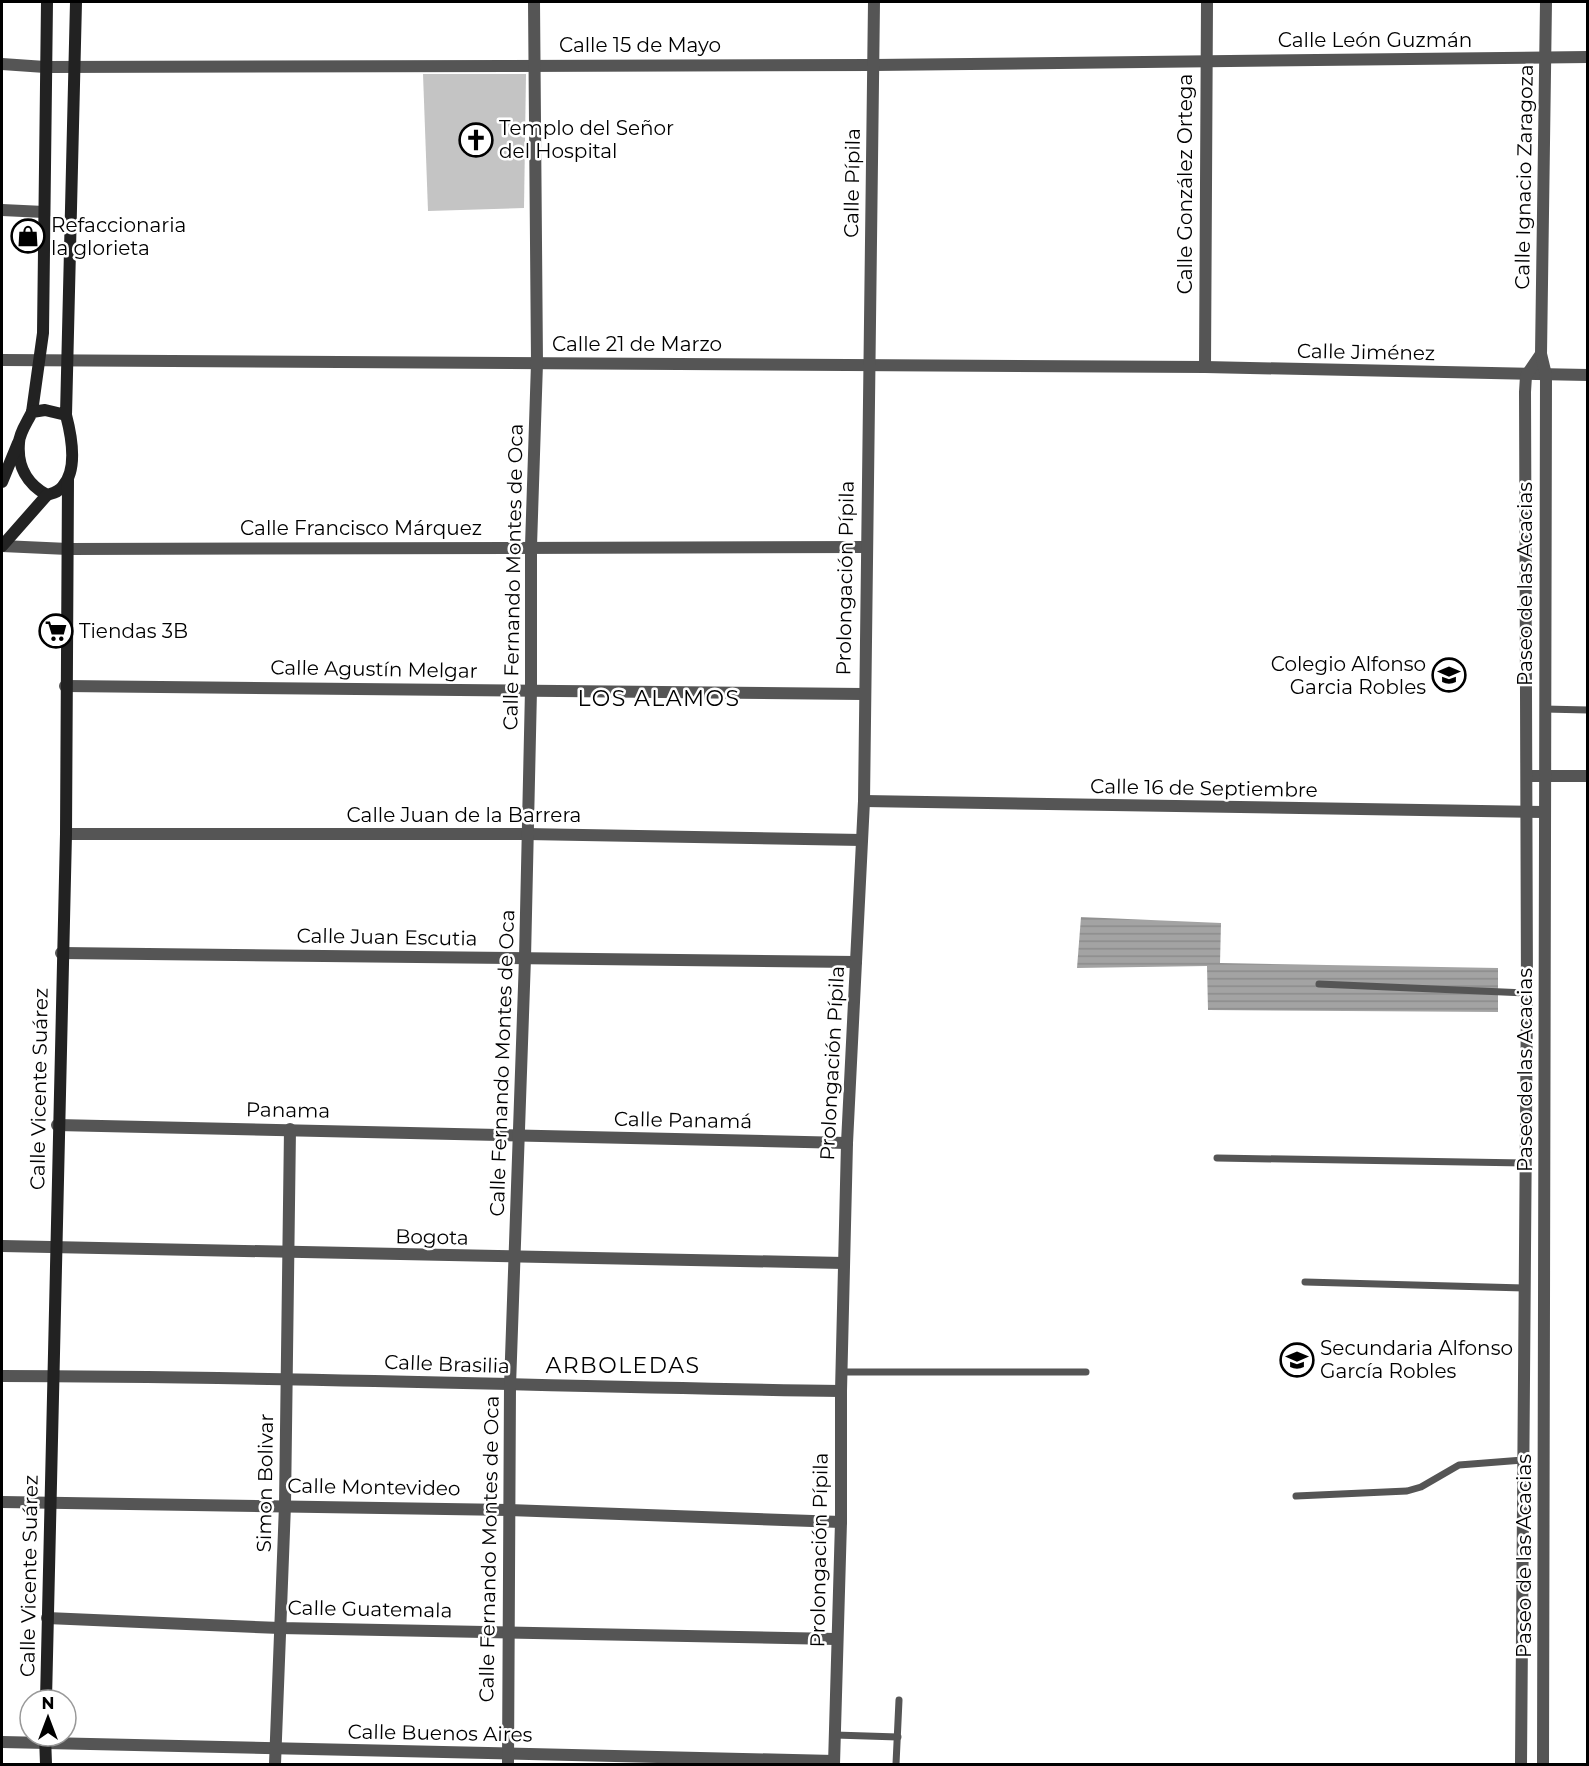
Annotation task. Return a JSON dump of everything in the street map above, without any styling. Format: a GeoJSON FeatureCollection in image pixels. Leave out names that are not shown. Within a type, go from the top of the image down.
{"type":"FeatureCollection","features":[{"type":"Feature","properties":{"kind":"main road"},"geometry":{"type":"LineString","coordinates":[[2,482],[32,412],[40,362],[47,2]]}},
{"type":"Feature","properties":{"kind":"main road"},"geometry":{"type":"LineString","coordinates":[[2,546],[46,495],[60,490],[68,480],[71,461],[70,428],[66,415],[76,2]]}},
{"type":"Feature","properties":{"kind":"main road"},"geometry":{"type":"LineString","coordinates":[[32,412],[45,410],[66,415]]}},
{"type":"Feature","properties":{"kind":"main road"},"geometry":{"type":"LineString","coordinates":[[18,442],[24,474],[35,489],[46,495]]}},
{"type":"Feature","properties":{"kind":"main road","name":"Calle Vicente Suárez"},"geometry":{"type":"LineString","coordinates":[[46,1688],[54,1248],[66,834],[65,686],[68,480]]}},
{"type":"Feature","properties":{"kind":"main road"},"geometry":{"type":"LineString","coordinates":[[45,1748],[46,1764]]}},
{"type":"Feature","properties":{"kind":"street","name":"Calle Fernando Montes de Oca"},"geometry":{"type":"LineString","coordinates":[[508,1759],[510,1386],[525,958],[531,690],[531,546],[537,363],[534,2]]}},
{"type":"Feature","properties":{"kind":"street","name":"Calle Pípila"},"geometry":{"type":"LineString","coordinates":[[868,364],[874,2]]}},
{"type":"Feature","properties":{"kind":"street","name":"Calle González Ortega"},"geometry":{"type":"LineString","coordinates":[[1205,367],[1207,2]]}},
{"type":"Feature","properties":{"kind":"street","name":"Calle Ignacio Zaragoza"},"geometry":{"type":"LineString","coordinates":[[1546,2],[1541,354],[1546,375]]}},
{"type":"Feature","properties":{"kind":"street","name":"Calle León Guzmán"},"geometry":{"type":"LineString","coordinates":[[1205,61],[1587,57]]}},
{"type":"Feature","properties":{"kind":"street","name":"Calle 15 de Mayo"},"geometry":{"type":"LineString","coordinates":[[2,64],[75,67],[1205,61]]}},
{"type":"Feature","properties":{"kind":"street"},"geometry":{"type":"LineString","coordinates":[[2,210],[44,212]]}},
{"type":"Feature","properties":{"kind":"street"},"geometry":{"type":"LineString","coordinates":[[1526,376],[1541,354]]}},
{"type":"Feature","properties":{"kind":"street","name":"Calle 21 de Marzo"},"geometry":{"type":"LineString","coordinates":[[2,360],[1205,367]]}},
{"type":"Feature","properties":{"kind":"street","name":"Prolongación Pípila"},"geometry":{"type":"LineString","coordinates":[[834,1763],[836,1639],[842,1522],[841,1391],[847,1143],[864,801],[863,694],[868,364]]}},
{"type":"Feature","properties":{"kind":"street","name":"Calle Jiménez"},"geometry":{"type":"LineString","coordinates":[[1205,367],[1526,376],[1587,375]]}},
{"type":"Feature","properties":{"kind":"street","name":"Paseo de las Acacias"},"geometry":{"type":"LineString","coordinates":[[1543,1764],[1546,375]]}},
{"type":"Feature","properties":{"kind":"street","name":"Paseo de las Acacias"},"geometry":{"type":"LineString","coordinates":[[1521,1764],[1527,993],[1526,376]]}},
{"type":"Feature","properties":{"kind":"street","name":"Calle Francisco Márquez"},"geometry":{"type":"LineString","coordinates":[[2,546],[68,549],[531,546],[866,547]]}},
{"type":"Feature","properties":{"kind":"street","name":"Calle Agustín Melgar"},"geometry":{"type":"LineString","coordinates":[[65,686],[863,694]]}},
{"type":"Feature","properties":{"kind":"street"},"geometry":{"type":"LineString","coordinates":[[1527,776],[1587,776]]}},
{"type":"Feature","properties":{"kind":"street","name":"Calle 16 de Septiembre"},"geometry":{"type":"LineString","coordinates":[[864,801],[1527,814],[1544,812]]}},
{"type":"Feature","properties":{"kind":"street","name":"Calle Juan de la Barrera"},"geometry":{"type":"LineString","coordinates":[[66,834],[527,834],[862,840]]}},
{"type":"Feature","properties":{"kind":"street","name":"Calle Juan Escutia"},"geometry":{"type":"LineString","coordinates":[[62,952],[856,962]]}},
{"type":"Feature","properties":{"kind":"street","name":"Panama"},"geometry":{"type":"LineString","coordinates":[[57,1125],[518,1136]]}},
{"type":"Feature","properties":{"kind":"street","name":"Simon Bolivar"},"geometry":{"type":"LineString","coordinates":[[275,1764],[285,1505],[290,1129]]}},
{"type":"Feature","properties":{"kind":"street","name":"Calle Panamá"},"geometry":{"type":"LineString","coordinates":[[518,1136],[847,1143]]}},
{"type":"Feature","properties":{"kind":"street","name":"Bogota"},"geometry":{"type":"LineString","coordinates":[[2,1246],[287,1254],[844,1263]]}},
{"type":"Feature","properties":{"kind":"street","name":"Calle Brasilia"},"geometry":{"type":"LineString","coordinates":[[2,1376],[286,1377],[510,1386],[841,1391]]}},
{"type":"Feature","properties":{"kind":"street","name":"Calle Montevideo"},"geometry":{"type":"LineString","coordinates":[[2,1502],[509,1510],[842,1522]]}},
{"type":"Feature","properties":{"kind":"street","name":"Calle Guatemala"},"geometry":{"type":"LineString","coordinates":[[47,1618],[280,1628],[836,1639]]}},
{"type":"Feature","properties":{"kind":"street","name":"Calle Buenos Aires"},"geometry":{"type":"LineString","coordinates":[[78,1740],[508,1759],[834,1763]]}},
{"type":"Feature","properties":{"kind":"street","name":"Calle Buenos Aires"},"geometry":{"type":"LineString","coordinates":[[2,1742],[18,1741]]}},
{"type":"Feature","properties":{"kind":"lane"},"geometry":{"type":"LineString","coordinates":[[1544,709],[1587,710]]}},
{"type":"Feature","properties":{"kind":"lane"},"geometry":{"type":"LineString","coordinates":[[1319,984],[1527,993]]}},
{"type":"Feature","properties":{"kind":"lane"},"geometry":{"type":"LineString","coordinates":[[1216,1158],[1525,1163]]}},
{"type":"Feature","properties":{"kind":"lane"},"geometry":{"type":"LineString","coordinates":[[1305,1282],[1524,1288]]}},
{"type":"Feature","properties":{"kind":"lane"},"geometry":{"type":"LineString","coordinates":[[842,1372],[1086,1372]]}},
{"type":"Feature","properties":{"kind":"lane"},"geometry":{"type":"LineString","coordinates":[[1296,1496],[1407,1491],[1421,1487],[1459,1465],[1523,1460]]}},
{"type":"Feature","properties":{"kind":"lane"},"geometry":{"type":"LineString","coordinates":[[896,1764],[899,1700]]}},
{"type":"Feature","properties":{"kind":"lane"},"geometry":{"type":"LineString","coordinates":[[835,1735],[898,1737]]}},
{"type":"Feature","properties":{"kind":"shaded area"},"geometry":{"type":"Polygon","coordinates":[[[1081,917],[1221,923],[1220,963],[1498,968],[1498,1012],[1208,1010],[1207,966],[1077,968],[1081,917]]]}},
{"type":"Feature","properties":{"kind":"building","name":"Templo del Señor del Hospital"},"geometry":{"type":"Polygon","coordinates":[[[423,74],[526,74],[524,208],[428,211],[423,74]]]}},
{"type":"Feature","properties":{"kind":"place","name":"Templo del Señor del Hospital"},"geometry":{"type":"Point","coordinates":[476,140]}},
{"type":"Feature","properties":{"kind":"place","name":"Refaccionaria la glorieta"},"geometry":{"type":"Point","coordinates":[28,236]}},
{"type":"Feature","properties":{"kind":"place","name":"Tiendas 3B"},"geometry":{"type":"Point","coordinates":[56,631]}},
{"type":"Feature","properties":{"kind":"place","name":"Colegio Alfonso Garcia Robles"},"geometry":{"type":"Point","coordinates":[1449,675]}},
{"type":"Feature","properties":{"kind":"place","name":"Secundaria Alfonso García Robles"},"geometry":{"type":"Point","coordinates":[1297,1360]}},
{"type":"Feature","properties":{"kind":"district","name":"LOS ALAMOS"},"geometry":{"type":"Point","coordinates":[659,698]}},
{"type":"Feature","properties":{"kind":"district","name":"ARBOLEDAS"},"geometry":{"type":"Point","coordinates":[623,1365]}}]}
